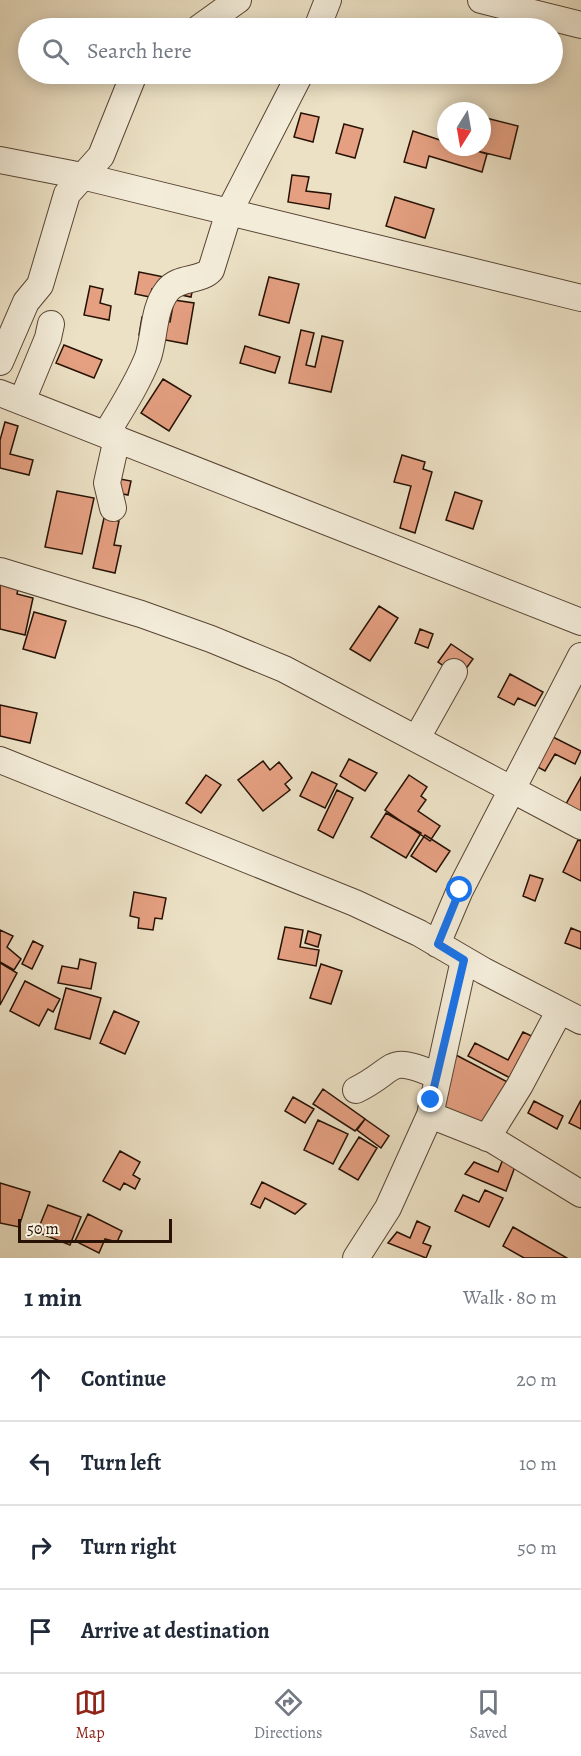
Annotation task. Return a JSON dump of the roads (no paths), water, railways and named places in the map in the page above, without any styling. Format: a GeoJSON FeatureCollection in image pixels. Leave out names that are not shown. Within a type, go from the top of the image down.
{"type":"FeatureCollection","features":[{"type":"Feature","properties":{"kind":"street"},"geometry":{"type":"LineString","coordinates":[[213,18],[238,0]]}},
{"type":"Feature","properties":{"kind":"street"},"geometry":{"type":"LineString","coordinates":[[321,18],[328,0]]}},
{"type":"Feature","properties":{"kind":"street"},"geometry":{"type":"LineString","coordinates":[[481,0],[553,18]]}},
{"type":"Feature","properties":{"kind":"street"},"geometry":{"type":"LineString","coordinates":[[563,20],[581,25]]}},
{"type":"Feature","properties":{"kind":"street"},"geometry":{"type":"LineString","coordinates":[[0,362],[26,302],[40,285],[64,202],[80,176],[101,156],[130,84]]}},
{"type":"Feature","properties":{"kind":"street"},"geometry":{"type":"LineString","coordinates":[[113,508],[107,483],[111,436],[140,378],[149,353],[160,303],[168,289],[182,280],[207,275],[211,270],[228,212],[295,84]]}},
{"type":"Feature","properties":{"kind":"street"},"geometry":{"type":"LineString","coordinates":[[0,160],[80,176],[581,298]]}},
{"type":"Feature","properties":{"kind":"street"},"geometry":{"type":"LineString","coordinates":[[51,324],[48,338],[11,397],[581,622]]}},
{"type":"Feature","properties":{"kind":"street"},"geometry":{"type":"LineString","coordinates":[[0,571],[141,614],[284,669],[581,826]]}},
{"type":"Feature","properties":{"kind":"street"},"geometry":{"type":"LineString","coordinates":[[438,944],[460,890],[513,792],[581,656]]}},
{"type":"Feature","properties":{"kind":"street"},"geometry":{"type":"LineString","coordinates":[[417,738],[454,672]]}},
{"type":"Feature","properties":{"kind":"street"},"geometry":{"type":"LineString","coordinates":[[0,760],[242,855],[366,908],[438,944],[570,1016],[520,1085],[487,1138]]}},
{"type":"Feature","properties":{"kind":"street"},"geometry":{"type":"LineString","coordinates":[[356,1258],[388,1208],[430,1116],[464,960]]}},
{"type":"Feature","properties":{"kind":"street"},"geometry":{"type":"LineString","coordinates":[[356,1090],[393,1065],[402,1063],[438,1076]]}},
{"type":"Feature","properties":{"kind":"street"},"geometry":{"type":"LineString","coordinates":[[430,1116],[487,1138],[581,1194]]}}]}
